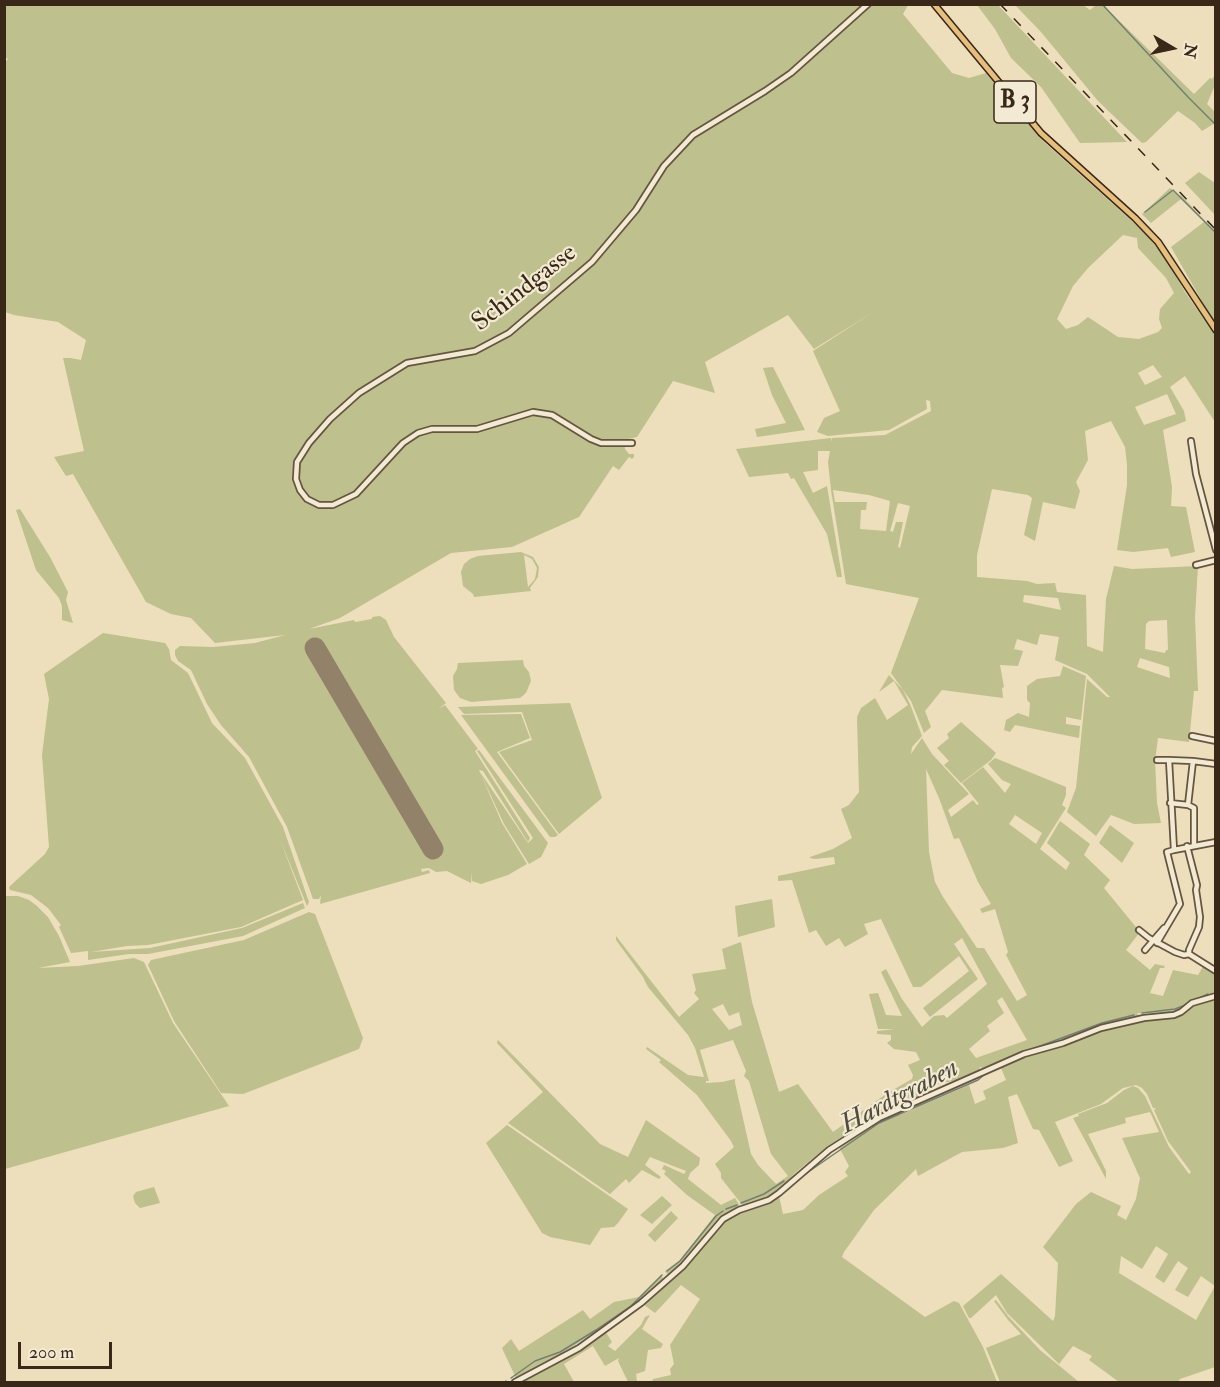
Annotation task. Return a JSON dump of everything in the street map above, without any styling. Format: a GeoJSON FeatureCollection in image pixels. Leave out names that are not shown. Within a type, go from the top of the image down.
{"type":"FeatureCollection","features":[{"type":"Feature","properties":{"kind":"main road","name":"B 3"},"geometry":{"type":"LineString","coordinates":[[934,4],[1041,133],[1154,237],[1215,330]]}},
{"type":"Feature","properties":{"kind":"street","name":"Schindgasse"},"geometry":{"type":"LineString","coordinates":[[632,443],[601,443],[552,415],[533,412],[477,429],[432,429],[418,433],[403,443],[356,494],[333,505],[319,505],[307,499],[300,490],[297,479],[297,462],[309,443],[358,393],[407,363],[476,351],[509,333],[592,262],[636,210],[664,166],[693,135],[765,91],[791,72],[868,4]]}},
{"type":"Feature","properties":{"kind":"street"},"geometry":{"type":"LineString","coordinates":[[1191,441],[1196,474],[1215,551]]}},
{"type":"Feature","properties":{"kind":"street"},"geometry":{"type":"LineString","coordinates":[[1196,565],[1215,560]]}},
{"type":"Feature","properties":{"kind":"street"},"geometry":{"type":"LineString","coordinates":[[1192,736],[1215,741]]}},
{"type":"Feature","properties":{"kind":"street"},"geometry":{"type":"LineString","coordinates":[[1157,760],[1215,764]]}},
{"type":"Feature","properties":{"kind":"street"},"geometry":{"type":"LineString","coordinates":[[1169,760],[1174,850]]}},
{"type":"Feature","properties":{"kind":"street"},"geometry":{"type":"LineString","coordinates":[[1188,805],[1194,761]]}},
{"type":"Feature","properties":{"kind":"street"},"geometry":{"type":"LineString","coordinates":[[1170,802],[1194,808],[1194,845]]}},
{"type":"Feature","properties":{"kind":"street"},"geometry":{"type":"LineString","coordinates":[[1145,950],[1170,922],[1180,904],[1167,852],[1215,842]]}},
{"type":"Feature","properties":{"kind":"street"},"geometry":{"type":"LineString","coordinates":[[1187,846],[1197,885],[1200,917],[1199,927],[1189,954]]}},
{"type":"Feature","properties":{"kind":"street"},"geometry":{"type":"LineString","coordinates":[[1139,930],[1155,941],[1184,955],[1189,954],[1215,971]]}},
{"type":"Feature","properties":{"kind":"street"},"geometry":{"type":"LineString","coordinates":[[515,1383],[579,1347],[641,1304],[683,1266],[723,1219],[742,1209],[769,1200],[829,1150],[879,1118],[1024,1054],[1063,1043],[1101,1028],[1144,1018],[1173,1015],[1192,1003],[1215,996]]}},
{"type":"Feature","properties":{"kind":"green space"},"geometry":{"type":"Polygon","coordinates":[[[4,5],[908,5],[903,14],[952,73],[969,78],[986,73],[1044,142],[1145,233],[1163,254],[1185,292],[1215,335],[1215,422],[1185,376],[1170,387],[1184,411],[1186,421],[1163,430],[1172,487],[1171,506],[1186,507],[1195,552],[1171,557],[1168,548],[1133,552],[1117,550],[1127,485],[1127,465],[1125,447],[1111,421],[1085,431],[1088,460],[1076,482],[1080,491],[1075,509],[1043,502],[1035,541],[1024,535],[1032,498],[1028,495],[992,489],[977,555],[977,577],[1027,581],[1037,584],[1055,583],[1057,592],[1086,595],[1087,646],[1103,652],[1106,599],[1114,566],[1132,569],[1198,566],[1195,617],[1198,691],[1194,691],[1189,742],[1158,738],[1155,761],[1157,803],[1161,823],[1134,824],[1111,815],[1096,836],[1067,812],[1076,788],[1087,679],[1107,697],[1110,697],[1087,674],[1055,660],[1059,637],[1040,634],[1037,645],[1017,639],[1014,649],[1023,651],[1018,666],[1000,665],[1004,687],[1002,688],[1003,698],[942,690],[925,711],[931,727],[924,733],[911,701],[891,673],[919,598],[846,584],[831,490],[828,462],[830,451],[818,451],[818,470],[803,472],[813,493],[827,486],[842,577],[837,577],[827,534],[794,478],[791,479],[788,473],[749,477],[736,449],[831,438],[831,442],[832,438],[885,435],[931,411],[930,401],[926,400],[927,409],[889,430],[828,436],[817,432],[824,418],[840,411],[813,351],[875,311],[814,349],[788,315],[705,362],[715,393],[673,381],[637,437],[624,440],[625,449],[629,454],[634,454],[634,457],[632,459],[629,457],[619,470],[613,466],[579,517],[512,547],[451,553],[340,618],[309,629],[380,616],[386,620],[394,637],[446,703],[438,709],[445,705],[478,749],[475,751],[530,838],[528,842],[483,771],[479,770],[502,823],[527,864],[508,875],[481,884],[472,881],[472,872],[471,883],[447,871],[436,872],[429,868],[421,869],[422,872],[429,870],[430,873],[320,904],[321,895],[319,899],[313,899],[287,827],[249,757],[221,725],[207,704],[191,670],[178,661],[175,655],[175,650],[180,646],[213,647],[255,643],[285,635],[215,643],[191,618],[171,614],[146,602],[73,474],[66,476],[54,457],[84,451],[63,358],[81,360],[86,340],[58,322],[5,312],[4,63],[8,59],[5,57],[4,5]],[[1123,235],[1088,268],[1073,286],[1057,319],[1066,329],[1078,325],[1088,317],[1118,337],[1139,339],[1158,332],[1162,328],[1159,319],[1160,309],[1174,293],[1166,278],[1138,248],[1137,238],[1123,235]],[[1153,365],[1138,373],[1145,385],[1162,377],[1153,365]],[[1167,394],[1135,407],[1144,425],[1176,414],[1167,394]],[[833,490],[835,502],[867,502],[866,510],[861,510],[860,529],[886,531],[890,501],[869,495],[833,490]],[[898,503],[890,531],[893,532],[896,522],[903,522],[898,547],[900,548],[910,506],[898,503]],[[1024,595],[1023,602],[1061,610],[1058,598],[1024,595]],[[1167,620],[1149,621],[1146,624],[1145,649],[1165,653],[1168,650],[1167,620]],[[1140,658],[1137,667],[1170,678],[1169,667],[1140,658]]]}},
{"type":"Feature","properties":{"kind":"green space"},"geometry":{"type":"Polygon","coordinates":[[[977,5],[998,5],[1127,142],[1080,143],[1041,87],[1011,58],[995,29],[977,5]]]}},
{"type":"Feature","properties":{"kind":"green space"},"geometry":{"type":"Polygon","coordinates":[[[1015,5],[1083,5],[1090,10],[1096,5],[1103,5],[1194,94],[1215,75],[1215,85],[1207,104],[1215,112],[1215,123],[1202,131],[1178,111],[1146,142],[1142,143],[1098,101],[1041,32],[1015,5]]]}},
{"type":"Feature","properties":{"kind":"green space"},"geometry":{"type":"Polygon","coordinates":[[[1199,172],[1215,183],[1215,215],[1185,183],[1199,172]]]}},
{"type":"Feature","properties":{"kind":"green space"},"geometry":{"type":"Polygon","coordinates":[[[1170,188],[1179,196],[1181,195],[1215,232],[1215,324],[1171,247],[1204,222],[1181,199],[1151,223],[1142,214],[1170,188]]]}},
{"type":"Feature","properties":{"kind":"green space"},"geometry":{"type":"Polygon","coordinates":[[[773,367],[805,430],[757,437],[755,429],[786,423],[772,395],[763,368],[773,367]]]}},
{"type":"Feature","properties":{"kind":"green space"},"geometry":{"type":"Polygon","coordinates":[[[20,509],[50,557],[68,592],[66,600],[73,623],[62,620],[62,606],[59,598],[36,570],[16,510],[20,509]]]}},
{"type":"Feature","properties":{"kind":"green space"},"geometry":{"type":"Polygon","coordinates":[[[521,552],[533,557],[539,567],[538,577],[530,588],[531,591],[474,597],[463,586],[461,572],[464,564],[478,556],[521,552]],[[524,555],[528,587],[535,579],[537,568],[532,559],[524,555]]]}},
{"type":"Feature","properties":{"kind":"green space"},"geometry":{"type":"Polygon","coordinates":[[[103,633],[165,643],[171,660],[188,673],[212,723],[245,758],[283,827],[309,902],[307,906],[279,837],[303,900],[241,927],[148,945],[91,952],[150,948],[242,928],[303,903],[305,908],[243,936],[148,954],[129,954],[88,960],[88,951],[71,953],[59,927],[61,925],[48,908],[31,895],[10,890],[9,887],[45,854],[49,847],[42,755],[49,699],[44,674],[103,633]]]}},
{"type":"Feature","properties":{"kind":"green space"},"geometry":{"type":"Polygon","coordinates":[[[523,660],[531,681],[526,693],[520,698],[471,702],[460,698],[454,690],[453,676],[458,663],[523,660]]]}},
{"type":"Feature","properties":{"kind":"green space"},"geometry":{"type":"Polygon","coordinates":[[[1063,666],[1086,676],[1081,720],[1066,717],[1066,724],[1080,726],[1079,738],[1015,725],[1010,732],[1004,730],[1006,720],[1018,713],[1029,717],[1030,703],[1027,700],[1027,686],[1037,679],[1060,676],[1063,666]]]}},
{"type":"Feature","properties":{"kind":"green space"},"geometry":{"type":"Polygon","coordinates":[[[889,675],[903,690],[922,736],[912,747],[911,754],[922,738],[932,754],[969,794],[948,810],[951,817],[973,800],[977,805],[979,804],[962,783],[983,767],[1005,793],[1011,784],[1002,780],[988,764],[995,758],[1066,787],[1062,805],[1066,808],[1040,849],[1066,870],[1070,863],[1047,843],[1060,821],[1090,844],[1084,855],[1110,880],[1104,888],[1140,932],[1126,950],[1150,970],[1155,964],[1165,966],[1160,968],[1150,993],[1163,996],[1173,970],[1198,975],[1204,965],[1215,974],[1215,995],[1196,999],[1178,1010],[1159,1014],[1137,1013],[1140,1020],[1165,1019],[1184,1013],[1194,1004],[1215,999],[1215,1286],[1215,1367],[1180,1379],[1178,1382],[1119,1382],[1089,1360],[1092,1356],[1073,1346],[1059,1364],[1007,1313],[996,1295],[971,1318],[963,1306],[1001,1274],[1053,1321],[1058,1263],[1043,1247],[1076,1204],[1091,1192],[1121,1206],[1117,1215],[1126,1220],[1136,1199],[1140,1178],[1122,1138],[1159,1132],[1150,1112],[1125,1118],[1126,1123],[1088,1134],[1106,1171],[1106,1179],[1073,1118],[1079,1116],[1078,1114],[1107,1103],[1133,1086],[1138,1088],[1145,1096],[1169,1147],[1189,1174],[1191,1172],[1168,1141],[1154,1110],[1156,1108],[1153,1108],[1142,1088],[1136,1085],[1123,1088],[1101,1104],[1055,1122],[1073,1161],[1059,1167],[1039,1130],[1033,1129],[1017,1094],[1008,1097],[1018,1143],[1003,1148],[962,1152],[918,1176],[916,1169],[874,1210],[844,1252],[842,1257],[925,1317],[954,1301],[959,1303],[983,1347],[997,1382],[652,1382],[653,1379],[671,1375],[670,1369],[674,1364],[670,1345],[700,1299],[681,1285],[655,1313],[643,1304],[697,1253],[717,1226],[731,1217],[762,1206],[779,1196],[783,1214],[803,1210],[819,1195],[848,1176],[845,1172],[849,1166],[839,1147],[879,1120],[898,1111],[900,1115],[969,1085],[975,1104],[986,1099],[983,1091],[1006,1080],[1001,1068],[993,1071],[980,1067],[979,1070],[954,1081],[941,1083],[919,1093],[920,1096],[864,1122],[824,1149],[768,1199],[743,1206],[721,1178],[721,1173],[715,1164],[734,1147],[731,1141],[697,1095],[659,1062],[661,1060],[646,1049],[647,1047],[688,1075],[704,1077],[695,1048],[688,1035],[648,987],[616,940],[616,936],[679,1017],[699,999],[694,993],[696,990],[692,974],[726,969],[722,949],[741,942],[752,1002],[779,1092],[798,1084],[833,1132],[886,1094],[912,1079],[913,1075],[908,1065],[920,1060],[916,1052],[894,1049],[887,1043],[891,1040],[891,1035],[877,1034],[877,1031],[895,1029],[878,1029],[869,994],[878,993],[886,1015],[902,1016],[881,972],[886,969],[902,999],[922,1027],[934,1016],[944,1015],[947,1018],[987,984],[962,938],[954,944],[978,979],[930,1017],[923,1008],[969,971],[959,956],[921,987],[913,987],[881,919],[864,924],[868,934],[845,947],[839,938],[826,946],[816,930],[809,933],[792,880],[778,881],[778,876],[835,864],[834,857],[815,859],[810,857],[833,849],[852,838],[841,809],[849,805],[859,792],[857,717],[861,708],[875,698],[887,720],[908,705],[894,681],[879,692],[889,675]],[[926,769],[929,852],[935,882],[977,948],[984,948],[1017,1001],[1027,995],[1006,955],[1008,952],[995,909],[982,913],[980,909],[991,904],[978,882],[959,838],[954,839],[926,769]],[[1015,815],[1009,824],[1036,844],[1042,833],[1015,815]],[[1002,997],[997,1001],[1004,1013],[987,1026],[990,1031],[969,1049],[976,1058],[1027,1040],[1002,997]],[[723,1004],[712,1009],[729,1030],[742,1025],[739,1012],[729,1016],[723,1004]],[[733,1040],[700,1050],[709,1081],[706,1083],[735,1079],[751,1154],[776,1184],[788,1176],[771,1154],[749,1081],[744,1076],[746,1071],[733,1040]],[[1156,1246],[1142,1269],[1121,1256],[1119,1273],[1196,1320],[1215,1286],[1201,1276],[1188,1297],[1175,1290],[1188,1268],[1178,1261],[1164,1283],[1155,1277],[1168,1254],[1156,1246]]]}},
{"type":"Feature","properties":{"kind":"green space"},"geometry":{"type":"Polygon","coordinates":[[[570,703],[602,798],[559,834],[499,752],[532,740],[522,712],[464,714],[458,707],[570,703]]]}},
{"type":"Feature","properties":{"kind":"green space"},"geometry":{"type":"Polygon","coordinates":[[[521,714],[530,738],[497,752],[558,835],[555,837],[550,837],[461,715],[521,714]]]}},
{"type":"Feature","properties":{"kind":"green space"},"geometry":{"type":"Polygon","coordinates":[[[961,722],[996,753],[991,760],[961,783],[944,765],[949,761],[937,748],[949,738],[947,734],[961,722]]]}},
{"type":"Feature","properties":{"kind":"green space"},"geometry":{"type":"Polygon","coordinates":[[[479,750],[548,843],[541,857],[529,864],[504,824],[480,772],[528,843],[533,838],[477,751],[479,750]]]}},
{"type":"Feature","properties":{"kind":"green space"},"geometry":{"type":"Polygon","coordinates":[[[1110,825],[1134,843],[1122,863],[1099,843],[1110,825]]]}},
{"type":"Feature","properties":{"kind":"green space"},"geometry":{"type":"Polygon","coordinates":[[[5,896],[18,896],[29,900],[48,917],[70,962],[38,968],[78,966],[134,958],[144,962],[173,1023],[229,1106],[5,1169],[5,896]]]}},
{"type":"Feature","properties":{"kind":"green space"},"geometry":{"type":"Polygon","coordinates":[[[772,899],[775,927],[738,937],[735,906],[772,899]]]}},
{"type":"Feature","properties":{"kind":"green space"},"geometry":{"type":"Polygon","coordinates":[[[309,912],[315,914],[363,1038],[359,1049],[243,1094],[221,1093],[174,1021],[148,965],[151,960],[244,940],[309,912]]]}},
{"type":"Feature","properties":{"kind":"green space"},"geometry":{"type":"Polygon","coordinates":[[[498,1040],[600,1144],[628,1157],[646,1120],[700,1158],[699,1165],[690,1173],[688,1179],[721,1205],[735,1198],[740,1206],[716,1221],[693,1252],[669,1276],[665,1271],[680,1260],[715,1215],[687,1195],[664,1174],[666,1171],[662,1169],[664,1165],[684,1174],[686,1171],[650,1157],[645,1165],[661,1177],[659,1179],[642,1170],[629,1183],[626,1179],[610,1194],[508,1123],[543,1092],[497,1043],[498,1040]]]}},
{"type":"Feature","properties":{"kind":"green space"},"geometry":{"type":"Polygon","coordinates":[[[507,1125],[628,1209],[618,1223],[614,1227],[601,1228],[590,1245],[550,1237],[542,1233],[486,1143],[507,1125]]]}},
{"type":"Feature","properties":{"kind":"green space"},"geometry":{"type":"Polygon","coordinates":[[[154,1187],[160,1203],[140,1208],[133,1196],[136,1192],[154,1187]]]}},
{"type":"Feature","properties":{"kind":"green space"},"geometry":{"type":"Polygon","coordinates":[[[662,1196],[672,1205],[652,1224],[640,1215],[662,1196]]]}},
{"type":"Feature","properties":{"kind":"green space"},"geometry":{"type":"Polygon","coordinates":[[[671,1211],[678,1218],[655,1242],[648,1235],[671,1211]]]}},
{"type":"Feature","properties":{"kind":"green space"},"geometry":{"type":"Polygon","coordinates":[[[661,1275],[664,1280],[640,1302],[560,1355],[563,1360],[605,1331],[612,1342],[608,1346],[615,1351],[641,1325],[645,1317],[650,1315],[642,1329],[663,1344],[661,1348],[648,1350],[645,1371],[636,1374],[637,1382],[628,1382],[618,1361],[619,1358],[605,1366],[593,1346],[564,1364],[574,1382],[520,1382],[516,1378],[502,1348],[511,1339],[519,1351],[583,1310],[590,1319],[614,1302],[639,1297],[661,1275]]]}},
{"type":"Feature","properties":{"kind":"green space"},"geometry":{"type":"Polygon","coordinates":[[[996,1300],[1040,1350],[1079,1382],[1000,1382],[986,1348],[1021,1334],[994,1301],[996,1300]]]}},
{"type":"Feature","properties":{"kind":"waterway"},"geometry":{"type":"LineString","coordinates":[[1102,4],[1188,97],[1214,123],[1216,122]]}},
{"type":"Feature","properties":{"kind":"waterway"},"geometry":{"type":"LineString","coordinates":[[1145,212],[1173,190],[1216,233]]}},
{"type":"Feature","properties":{"kind":"waterway"},"geometry":{"type":"LineString","coordinates":[[1195,1000],[1208,994]]}},
{"type":"Feature","properties":{"kind":"waterway"},"geometry":{"type":"LineString","coordinates":[[1142,1013],[1175,1009],[1188,1004]]}},
{"type":"Feature","properties":{"kind":"waterway","name":"Hardtgraben"},"geometry":{"type":"LineString","coordinates":[[1016,1055],[1102,1023],[1134,1015]]}},
{"type":"Feature","properties":{"kind":"waterway","name":"Hardtgraben"},"geometry":{"type":"LineString","coordinates":[[801,1177],[879,1123],[978,1080],[985,1074]]}},
{"type":"Feature","properties":{"kind":"waterway","name":"Hardtgraben"},"geometry":{"type":"LineString","coordinates":[[741,1203],[764,1194],[784,1181]]}},
{"type":"Feature","properties":{"kind":"waterway","name":"Hardtgraben"},"geometry":{"type":"LineString","coordinates":[[726,1209],[737,1205]]}},
{"type":"Feature","properties":{"kind":"waterway","name":"Hardtgraben"},"geometry":{"type":"LineString","coordinates":[[667,1271],[680,1261],[716,1216],[723,1211]]}},
{"type":"Feature","properties":{"kind":"waterway","name":"Hardtgraben"},"geometry":{"type":"LineString","coordinates":[[511,1378],[535,1361],[560,1352],[596,1330],[631,1306],[662,1275]]}},
{"type":"Feature","properties":{"kind":"runway"},"geometry":{"type":"LineString","coordinates":[[315,648],[433,849]]}},
{"type":"Feature","properties":{"kind":"railway"},"geometry":{"type":"LineString","coordinates":[[1000,4],[1216,230]]}}]}
